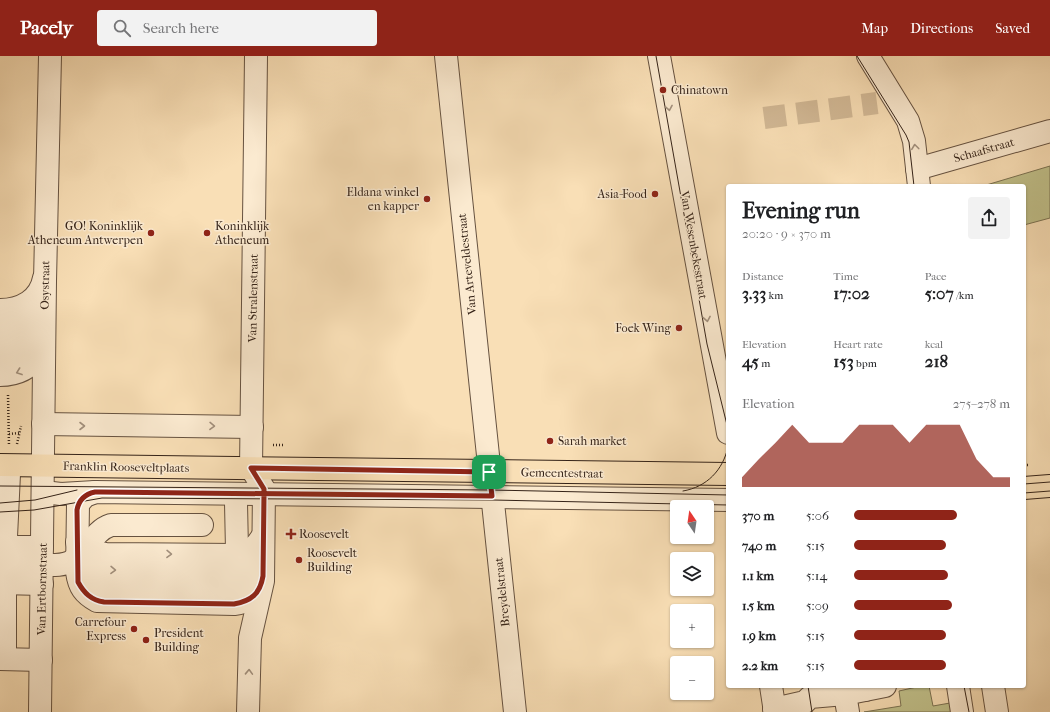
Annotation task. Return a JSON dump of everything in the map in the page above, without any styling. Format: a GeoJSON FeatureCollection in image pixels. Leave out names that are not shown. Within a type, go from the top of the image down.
{"type":"FeatureCollection","features":[{"type":"Feature","properties":{"kind":"main road","name":"Franklin Rooseveltplaats"},"geometry":{"type":"LineString","coordinates":[[5,474],[43,466],[251,468]]}},
{"type":"Feature","properties":{"kind":"main road","name":"Gemeentestraat"},"geometry":{"type":"LineString","coordinates":[[251,468],[726,474]]}},
{"type":"Feature","properties":{"kind":"main road"},"geometry":{"type":"LineString","coordinates":[[1026,473],[1050,472]]}},
{"type":"Feature","properties":{"kind":"main road"},"geometry":{"type":"LineString","coordinates":[[1026,488],[1050,486]]}},
{"type":"Feature","properties":{"kind":"street","name":"Osystraat"},"geometry":{"type":"LineString","coordinates":[[43,466],[50,56]]}},
{"type":"Feature","properties":{"kind":"street","name":"Van Stralenstraat"},"geometry":{"type":"LineString","coordinates":[[251,468],[256,56]]}},
{"type":"Feature","properties":{"kind":"street","name":"Van Arteveldestraat"},"geometry":{"type":"LineString","coordinates":[[446,56],[489,472]]}},
{"type":"Feature","properties":{"kind":"street","name":"Van Wesenbekestraat"},"geometry":{"type":"LineString","coordinates":[[659,56],[726,422]]}},
{"type":"Feature","properties":{"kind":"street"},"geometry":{"type":"LineString","coordinates":[[868,56],[886,101],[912,131],[918,177]]}},
{"type":"Feature","properties":{"kind":"street","name":"Schaafstraat"},"geometry":{"type":"LineString","coordinates":[[918,177],[1050,130]]}},
{"type":"Feature","properties":{"kind":"street"},"geometry":{"type":"LineString","coordinates":[[0,310],[15,309],[30,302],[41,288],[45,304],[40,353],[30,366],[4,381]]}},
{"type":"Feature","properties":{"kind":"street"},"geometry":{"type":"LineString","coordinates":[[0,326],[15,325],[31,317],[41,304],[45,304]]}},
{"type":"Feature","properties":{"kind":"street"},"geometry":{"type":"LineString","coordinates":[[0,342],[14,342],[30,334],[41,321],[45,304]]}},
{"type":"Feature","properties":{"kind":"street"},"geometry":{"type":"LineString","coordinates":[[0,359],[14,358],[30,350],[41,337],[45,304]]}},
{"type":"Feature","properties":{"kind":"street"},"geometry":{"type":"LineString","coordinates":[[43,424],[252,427]]}},
{"type":"Feature","properties":{"kind":"street","name":"Van Ertbornstraat"},"geometry":{"type":"LineString","coordinates":[[40,712],[43,466]]}},
{"type":"Feature","properties":{"kind":"street"},"geometry":{"type":"LineString","coordinates":[[89,534],[78,582],[82,590],[97,601],[243,603],[251,599],[257,593],[252,533],[264,494],[264,489],[251,468]]}},
{"type":"Feature","properties":{"kind":"street","name":"Breydelstraat"},"geometry":{"type":"LineString","coordinates":[[489,472],[515,712]]}},
{"type":"Feature","properties":{"kind":"street"},"geometry":{"type":"LineString","coordinates":[[5,474],[3,542],[42,566]]}},
{"type":"Feature","properties":{"kind":"street"},"geometry":{"type":"LineString","coordinates":[[0,567],[42,566],[70,562],[89,534],[115,524],[208,516],[252,533],[260,556],[252,566],[244,570],[235,571],[104,570],[89,564],[89,534],[61,494],[43,492]]}},
{"type":"Feature","properties":{"kind":"street"},"geometry":{"type":"LineString","coordinates":[[89,534],[264,494]]}},
{"type":"Feature","properties":{"kind":"street","name":"Gemeentestraat"},"geometry":{"type":"LineString","coordinates":[[264,494],[726,500]]}},
{"type":"Feature","properties":{"kind":"street"},"geometry":{"type":"LineString","coordinates":[[237,550],[252,533]]}},
{"type":"Feature","properties":{"kind":"street"},"geometry":{"type":"LineString","coordinates":[[248,712],[251,633],[263,589],[252,533]]}},
{"type":"Feature","properties":{"kind":"street"},"geometry":{"type":"LineString","coordinates":[[41,660],[2,645],[3,590],[42,566]]}},
{"type":"Feature","properties":{"kind":"street"},"geometry":{"type":"LineString","coordinates":[[770,688],[775,710],[810,698],[861,694]]}},
{"type":"Feature","properties":{"kind":"street"},"geometry":{"type":"LineString","coordinates":[[958,688],[962,712]]}},
{"type":"Feature","properties":{"kind":"street"},"geometry":{"type":"LineString","coordinates":[[993,688],[997,712]]}},
{"type":"Feature","properties":{"kind":"path"},"geometry":{"type":"LineString","coordinates":[[4,381],[9,434],[13,434]]}},
{"type":"Feature","properties":{"kind":"green space"},"geometry":{"type":"Polygon","coordinates":[[[1050,166],[1050,218],[1026,224],[1026,184],[990,184],[1050,166]]]}},
{"type":"Feature","properties":{"kind":"green space"},"geometry":{"type":"Polygon","coordinates":[[[912,688],[929,688],[933,706],[950,703],[951,712],[864,712],[901,706],[899,691],[912,688]]]}},
{"type":"Feature","properties":{"kind":"tunnel"},"geometry":{"type":"LineString","coordinates":[[764,118],[877,103]]}},
{"type":"Feature","properties":{"kind":"tram line"},"geometry":{"type":"LineString","coordinates":[[656,56],[707,344],[726,421]]}},
{"type":"Feature","properties":{"kind":"tram line"},"geometry":{"type":"LineString","coordinates":[[857,56],[906,135],[909,142],[914,184]]}},
{"type":"Feature","properties":{"kind":"tram line"},"geometry":{"type":"LineString","coordinates":[[683,491],[699,486],[713,476],[726,455]]}},
{"type":"Feature","properties":{"kind":"tram line"},"geometry":{"type":"LineString","coordinates":[[1026,484],[1050,482]]}},
{"type":"Feature","properties":{"kind":"tram line"},"geometry":{"type":"LineString","coordinates":[[0,486],[491,490],[726,495]]}},
{"type":"Feature","properties":{"kind":"tram line"},"geometry":{"type":"LineString","coordinates":[[0,503],[35,500],[77,490]]}},
{"type":"Feature","properties":{"kind":"tram line"},"geometry":{"type":"LineString","coordinates":[[1026,493],[1050,491]]}},
{"type":"Feature","properties":{"kind":"tram line"},"geometry":{"type":"LineString","coordinates":[[0,512],[34,510],[102,498],[492,500],[726,505]]}},
{"type":"Feature","properties":{"kind":"tram line"},"geometry":{"type":"LineString","coordinates":[[808,688],[812,712]]}},
{"type":"Feature","properties":{"kind":"tram line"},"geometry":{"type":"LineString","coordinates":[[964,688],[969,712]]}},
{"type":"Feature","properties":{"kind":"place","name":"Chinatown"},"geometry":{"type":"Point","coordinates":[663,90]}},
{"type":"Feature","properties":{"kind":"place","name":"Asia-Food"},"geometry":{"type":"Point","coordinates":[655,194]}},
{"type":"Feature","properties":{"kind":"place","name":"Eldana winkel en kapper"},"geometry":{"type":"Point","coordinates":[427,199]}},
{"type":"Feature","properties":{"kind":"place","name":"GO! Koninklijk Atheneum Antwerpen"},"geometry":{"type":"Point","coordinates":[151,233]}},
{"type":"Feature","properties":{"kind":"place","name":"Koninklijk Atheneum"},"geometry":{"type":"Point","coordinates":[207,233]}},
{"type":"Feature","properties":{"kind":"place","name":"Foek Wing"},"geometry":{"type":"Point","coordinates":[679,328]}},
{"type":"Feature","properties":{"kind":"place","name":"Sarah market"},"geometry":{"type":"Point","coordinates":[550,441]}},
{"type":"Feature","properties":{"kind":"place","name":"Roosevelt"},"geometry":{"type":"Point","coordinates":[291,534]}},
{"type":"Feature","properties":{"kind":"place","name":"Roosevelt Building"},"geometry":{"type":"Point","coordinates":[299,560]}},
{"type":"Feature","properties":{"kind":"place","name":"Carrefour Express"},"geometry":{"type":"Point","coordinates":[134,629]}},
{"type":"Feature","properties":{"kind":"place","name":"President Building"},"geometry":{"type":"Point","coordinates":[146,640]}},
{"type":"Feature","properties":{"kind":"route"},"geometry":{"type":"LineString","coordinates":[[489,472],[251,468],[264,489],[264,494],[262,585],[251,599],[243,603],[234,604],[104,602],[97,601],[89,597],[82,590],[78,582],[77,510],[80,500],[90,493],[95,492],[264,494],[297,495],[492,496],[489,472]]}}]}
